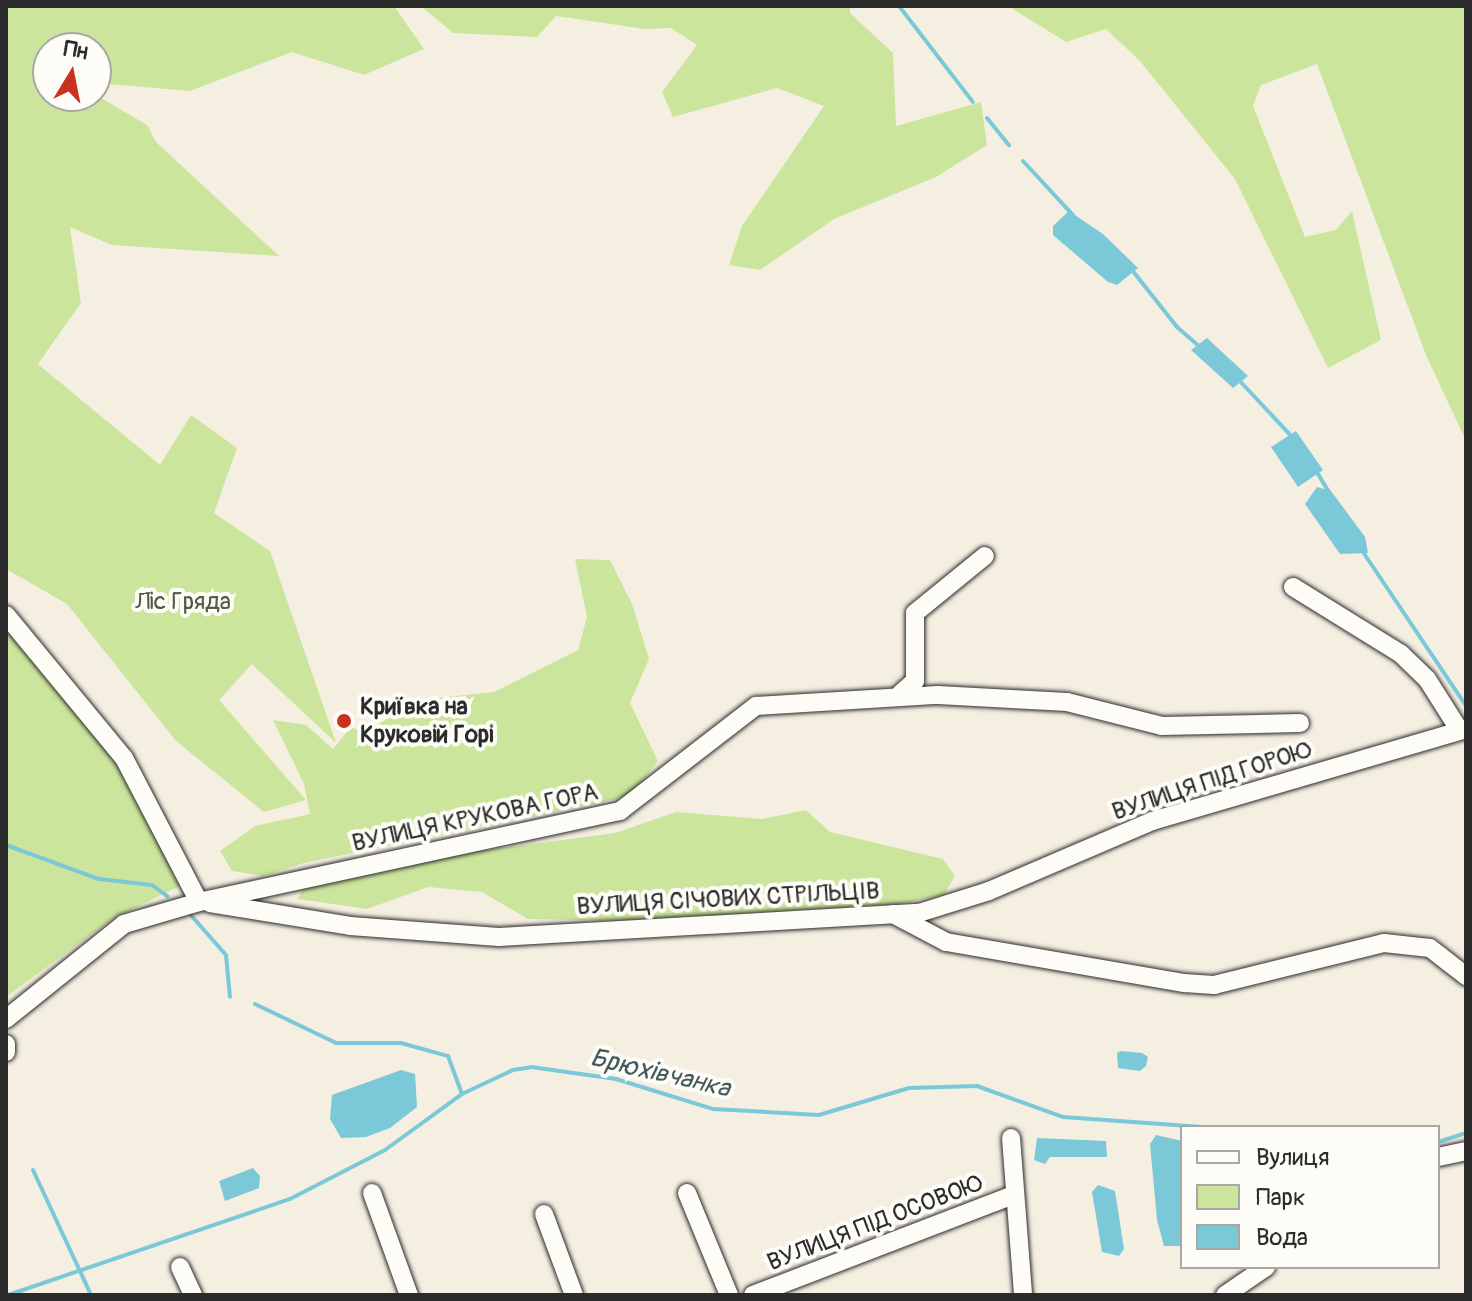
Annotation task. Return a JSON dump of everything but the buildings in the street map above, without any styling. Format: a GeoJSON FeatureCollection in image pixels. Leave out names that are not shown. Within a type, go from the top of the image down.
{"type":"FeatureCollection","features":[{"type":"Feature","properties":{"kind":"street"},"geometry":{"type":"LineString","coordinates":[[900,694],[915,681],[915,613],[985,556]]}},
{"type":"Feature","properties":{"kind":"street"},"geometry":{"type":"LineString","coordinates":[[1293,587],[1401,654],[1427,679],[1462,728]]}},
{"type":"Feature","properties":{"kind":"street"},"geometry":{"type":"LineString","coordinates":[[6,615],[124,758],[199,902]]}},
{"type":"Feature","properties":{"kind":"street","name":"ВУЛИЦЯ КРУКОВА ГОРА"},"geometry":{"type":"LineString","coordinates":[[199,902],[620,811],[756,706],[900,694],[1067,702],[1162,726],[1300,723]]}},
{"type":"Feature","properties":{"kind":"street","name":"ВУЛИЦЯ ПІД ГОРОЮ"},"geometry":{"type":"LineString","coordinates":[[893,914],[919,913],[989,891],[1152,821],[1462,728]]}},
{"type":"Feature","properties":{"kind":"street","name":"ВУЛИЦЯ СІЧОВИХ СТРІЛЬЦІВ"},"geometry":{"type":"LineString","coordinates":[[6,1019],[124,924],[199,902],[350,926],[499,937],[893,914],[946,942],[1184,983],[1214,985],[1384,943],[1430,948],[1466,976]]}},
{"type":"Feature","properties":{"kind":"street"},"geometry":{"type":"LineString","coordinates":[[6,1044],[6,1052]]}},
{"type":"Feature","properties":{"kind":"street","name":"ВУЛИЦЯ ПІД ОСОВОЮ"},"geometry":{"type":"LineString","coordinates":[[1011,1138],[1023,1295]]}},
{"type":"Feature","properties":{"kind":"street"},"geometry":{"type":"LineString","coordinates":[[1440,1157],[1466,1151]]}},
{"type":"Feature","properties":{"kind":"street"},"geometry":{"type":"LineString","coordinates":[[372,1193],[409,1295]]}},
{"type":"Feature","properties":{"kind":"street"},"geometry":{"type":"LineString","coordinates":[[687,1193],[729,1295]]}},
{"type":"Feature","properties":{"kind":"street","name":"ВУЛИЦЯ ПІД ОСОВОЮ"},"geometry":{"type":"LineString","coordinates":[[753,1295],[1014,1195]]}},
{"type":"Feature","properties":{"kind":"street"},"geometry":{"type":"LineString","coordinates":[[544,1214],[574,1295]]}},
{"type":"Feature","properties":{"kind":"street"},"geometry":{"type":"LineString","coordinates":[[180,1267],[193,1295]]}},
{"type":"Feature","properties":{"kind":"street"},"geometry":{"type":"LineString","coordinates":[[1225,1295],[1263,1269]]}},
{"type":"Feature","properties":{"kind":"green space","name":"Ліс Гряда"},"geometry":{"type":"Polygon","coordinates":[[[6,6],[394,6],[424,49],[364,75],[292,52],[190,91],[112,84],[112,32],[32,32],[32,112],[112,112],[112,104],[147,125],[156,142],[279,256],[112,245],[70,227],[81,303],[38,364],[160,465],[191,415],[237,448],[214,513],[270,551],[336,743],[252,664],[219,700],[306,800],[264,812],[176,741],[67,604],[6,569],[6,6]]]}},
{"type":"Feature","properties":{"kind":"green space"},"geometry":{"type":"Polygon","coordinates":[[[421,6],[850,6],[850,13],[893,53],[896,126],[981,102],[987,145],[936,177],[834,219],[760,270],[729,265],[742,226],[824,106],[777,88],[673,117],[662,92],[697,45],[671,28],[645,29],[556,16],[537,37],[453,33],[421,6]]]}},
{"type":"Feature","properties":{"kind":"green space"},"geometry":{"type":"Polygon","coordinates":[[[1008,6],[1466,6],[1466,441],[1426,355],[1317,64],[1261,85],[1253,106],[1305,237],[1336,230],[1352,211],[1381,340],[1328,368],[1235,179],[1140,61],[1106,29],[1066,42],[1008,6]]]}},
{"type":"Feature","properties":{"kind":"green space"},"geometry":{"type":"Polygon","coordinates":[[[575,559],[610,560],[632,604],[649,659],[630,703],[658,761],[630,796],[304,863],[263,876],[232,871],[220,851],[255,826],[310,814],[304,784],[273,720],[306,725],[333,749],[351,727],[362,732],[426,699],[494,692],[578,650],[587,617],[575,559]]]}},
{"type":"Feature","properties":{"kind":"green space"},"geometry":{"type":"Polygon","coordinates":[[[6,626],[117,762],[190,881],[112,919],[6,997],[6,626]]]}},
{"type":"Feature","properties":{"kind":"green space"},"geometry":{"type":"Polygon","coordinates":[[[806,810],[830,832],[943,859],[955,876],[944,895],[898,904],[644,921],[528,919],[482,892],[428,887],[367,909],[298,899],[303,888],[472,852],[615,833],[676,812],[762,819],[806,810]]]}},
{"type":"Feature","properties":{"kind":"water"},"geometry":{"type":"Polygon","coordinates":[[[1069,211],[1103,234],[1138,268],[1117,285],[1108,282],[1053,235],[1053,226],[1069,211]]]}},
{"type":"Feature","properties":{"kind":"water"},"geometry":{"type":"Polygon","coordinates":[[[1207,338],[1248,376],[1233,388],[1191,350],[1207,338]]]}},
{"type":"Feature","properties":{"kind":"water"},"geometry":{"type":"Polygon","coordinates":[[[1296,431],[1323,470],[1298,487],[1271,447],[1296,431]]]}},
{"type":"Feature","properties":{"kind":"water"},"geometry":{"type":"Polygon","coordinates":[[[1317,487],[1331,491],[1365,537],[1368,553],[1340,554],[1305,504],[1317,487]]]}},
{"type":"Feature","properties":{"kind":"water"},"geometry":{"type":"Polygon","coordinates":[[[1117,1053],[1142,1053],[1148,1057],[1146,1066],[1140,1071],[1118,1068],[1117,1053]]]}},
{"type":"Feature","properties":{"kind":"water"},"geometry":{"type":"Polygon","coordinates":[[[401,1070],[415,1074],[417,1107],[390,1128],[366,1137],[341,1138],[330,1119],[332,1095],[401,1070]]]}},
{"type":"Feature","properties":{"kind":"water"},"geometry":{"type":"Polygon","coordinates":[[[1156,1135],[1180,1141],[1180,1246],[1164,1246],[1157,1220],[1150,1144],[1156,1135]]]}},
{"type":"Feature","properties":{"kind":"water"},"geometry":{"type":"Polygon","coordinates":[[[1037,1138],[1106,1141],[1107,1157],[1050,1157],[1045,1164],[1034,1160],[1037,1138]]]}},
{"type":"Feature","properties":{"kind":"water"},"geometry":{"type":"Polygon","coordinates":[[[253,1168],[260,1176],[259,1188],[225,1201],[219,1181],[253,1168]]]}},
{"type":"Feature","properties":{"kind":"water"},"geometry":{"type":"Polygon","coordinates":[[[1098,1185],[1115,1191],[1124,1249],[1119,1256],[1102,1252],[1092,1192],[1098,1185]]]}},
{"type":"Feature","properties":{"kind":"waterway"},"geometry":{"type":"LineString","coordinates":[[899,6],[973,102]]}},
{"type":"Feature","properties":{"kind":"waterway"},"geometry":{"type":"LineString","coordinates":[[987,118],[1009,145]]}},
{"type":"Feature","properties":{"kind":"waterway"},"geometry":{"type":"LineString","coordinates":[[1023,161],[1073,215]]}},
{"type":"Feature","properties":{"kind":"waterway"},"geometry":{"type":"LineString","coordinates":[[1132,270],[1177,327],[1200,347]]}},
{"type":"Feature","properties":{"kind":"waterway"},"geometry":{"type":"LineString","coordinates":[[1237,378],[1294,439]]}},
{"type":"Feature","properties":{"kind":"waterway"},"geometry":{"type":"LineString","coordinates":[[1315,469],[1329,492]]}},
{"type":"Feature","properties":{"kind":"waterway"},"geometry":{"type":"LineString","coordinates":[[1363,552],[1466,706]]}},
{"type":"Feature","properties":{"kind":"waterway"},"geometry":{"type":"LineString","coordinates":[[6,845],[99,879],[152,885],[167,896]]}},
{"type":"Feature","properties":{"kind":"waterway"},"geometry":{"type":"LineString","coordinates":[[189,913],[226,955],[230,997]]}},
{"type":"Feature","properties":{"kind":"waterway"},"geometry":{"type":"LineString","coordinates":[[255,1004],[336,1043],[401,1043],[448,1056],[462,1094]]}},
{"type":"Feature","properties":{"kind":"waterway","name":"Брюхівчанка"},"geometry":{"type":"LineString","coordinates":[[8,1295],[290,1199],[385,1150],[462,1094],[513,1070],[531,1067],[616,1079],[713,1109],[819,1115],[909,1088],[977,1086],[1063,1117],[1180,1125]]}},
{"type":"Feature","properties":{"kind":"waterway","name":"Брюхівчанка"},"geometry":{"type":"LineString","coordinates":[[1440,1141],[1466,1133]]}},
{"type":"Feature","properties":{"kind":"waterway"},"geometry":{"type":"LineString","coordinates":[[33,1170],[91,1295]]}},
{"type":"Feature","properties":{"kind":"place","name":"Криївка на Круковій Горі"},"geometry":{"type":"Point","coordinates":[344,721]}}]}
